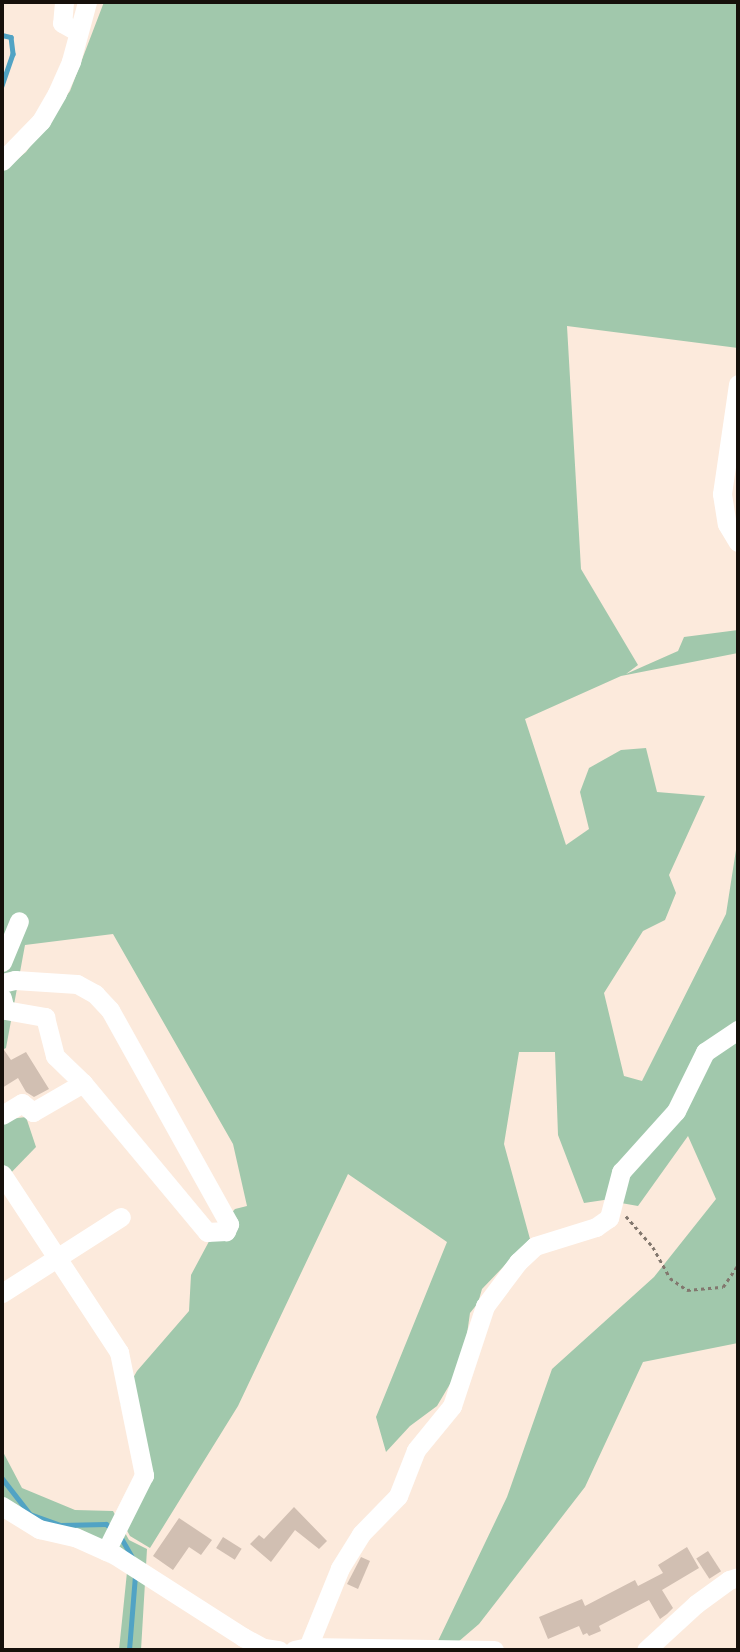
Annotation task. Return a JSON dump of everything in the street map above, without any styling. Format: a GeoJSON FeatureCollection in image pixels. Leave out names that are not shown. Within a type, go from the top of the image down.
{"type":"FeatureCollection","features":[{"type":"Feature","properties":{"kind":"street"},"geometry":{"type":"LineString","coordinates":[[64,2],[62,23],[78,32]]}},
{"type":"Feature","properties":{"kind":"street"},"geometry":{"type":"LineString","coordinates":[[2,161],[41,121],[57,93],[87,2]]}},
{"type":"Feature","properties":{"kind":"street"},"geometry":{"type":"LineString","coordinates":[[738,384],[722,494],[727,524],[738,542]]}},
{"type":"Feature","properties":{"kind":"street"},"geometry":{"type":"LineString","coordinates":[[2,961],[19,921]]}},
{"type":"Feature","properties":{"kind":"street"},"geometry":{"type":"LineString","coordinates":[[2,983],[15,980],[77,984],[96,994],[110,1010],[229,1224],[226,1231],[207,1232],[83,1083],[55,1056],[45,1017],[5,1010],[2,998]]}},
{"type":"Feature","properties":{"kind":"street"},"geometry":{"type":"LineString","coordinates":[[494,1650],[301,1649],[340,1568],[361,1534],[398,1496],[416,1450],[452,1406],[485,1306],[518,1262],[535,1246],[596,1227],[609,1218],[621,1172],[676,1111],[705,1052],[738,1030]]}},
{"type":"Feature","properties":{"kind":"street"},"geometry":{"type":"LineString","coordinates":[[2,1115],[22,1103],[33,1112],[83,1083]]}},
{"type":"Feature","properties":{"kind":"street"},"geometry":{"type":"LineString","coordinates":[[2,1174],[119,1352],[144,1475],[106,1551]]}},
{"type":"Feature","properties":{"kind":"street"},"geometry":{"type":"LineString","coordinates":[[2,1293],[121,1217]]}},
{"type":"Feature","properties":{"kind":"street"},"geometry":{"type":"LineString","coordinates":[[2,1506],[39,1529],[75,1537],[106,1551],[180,1594],[243,1637],[264,1648],[279,1650]]}},
{"type":"Feature","properties":{"kind":"street"},"geometry":{"type":"LineString","coordinates":[[646,1650],[696,1604],[729,1580],[738,1577]]}},
{"type":"Feature","properties":{"kind":"path"},"geometry":{"type":"LineString","coordinates":[[609,1218],[626,1216],[653,1247],[670,1278],[687,1290],[723,1287],[738,1265]]}},
{"type":"Feature","properties":{"kind":"green space"},"geometry":{"type":"Polygon","coordinates":[[[104,2],[738,2],[738,348],[567,326],[581,569],[638,665],[626,674],[678,651],[684,637],[738,630],[738,653],[621,676],[525,719],[566,845],[589,829],[580,792],[589,768],[621,750],[646,748],[657,792],[705,796],[669,875],[676,893],[665,920],[643,931],[604,993],[624,1076],[642,1081],[726,914],[738,837],[738,1343],[643,1362],[585,1487],[479,1624],[458,1642],[438,1641],[507,1497],[552,1369],[654,1277],[716,1199],[688,1136],[638,1206],[604,1200],[584,1203],[558,1135],[555,1052],[519,1052],[504,1144],[530,1239],[482,1289],[478,1303],[470,1313],[463,1362],[437,1406],[410,1426],[386,1452],[376,1417],[447,1242],[348,1174],[238,1406],[150,1548],[130,1536],[119,1516],[139,1475],[120,1401],[137,1371],[189,1311],[191,1275],[214,1232],[235,1209],[247,1206],[233,1144],[113,934],[25,945],[6,1048],[2,1050],[2,172],[26,152],[70,91],[104,2]]]}},
{"type":"Feature","properties":{"kind":"green space"},"geometry":{"type":"Polygon","coordinates":[[[26,1117],[36,1147],[2,1182],[2,1120],[26,1117]]]}},
{"type":"Feature","properties":{"kind":"green space"},"geometry":{"type":"Polygon","coordinates":[[[2,1450],[22,1488],[75,1510],[113,1511],[129,1540],[147,1549],[141,1650],[119,1650],[127,1572],[38,1525],[2,1499],[2,1450]]]}},
{"type":"Feature","properties":{"kind":"building"},"geometry":{"type":"Polygon","coordinates":[[[2,1047],[11,1060],[26,1052],[49,1089],[34,1097],[26,1092],[18,1078],[2,1088],[2,1047]]]}},
{"type":"Feature","properties":{"kind":"building"},"geometry":{"type":"Polygon","coordinates":[[[294,1507],[327,1541],[319,1549],[295,1530],[271,1562],[250,1544],[259,1535],[264,1539],[294,1507]]]}},
{"type":"Feature","properties":{"kind":"building"},"geometry":{"type":"Polygon","coordinates":[[[179,1518],[212,1540],[201,1555],[189,1547],[173,1570],[153,1556],[179,1518]]]}},
{"type":"Feature","properties":{"kind":"building"},"geometry":{"type":"Polygon","coordinates":[[[223,1537],[242,1549],[235,1560],[216,1548],[223,1537]]]}},
{"type":"Feature","properties":{"kind":"building"},"geometry":{"type":"Polygon","coordinates":[[[687,1547],[699,1568],[662,1590],[673,1608],[660,1619],[649,1600],[599,1626],[601,1631],[589,1636],[587,1633],[583,1635],[579,1626],[548,1639],[539,1617],[582,1599],[585,1606],[635,1580],[638,1586],[663,1573],[658,1565],[687,1547]]]}},
{"type":"Feature","properties":{"kind":"building"},"geometry":{"type":"Polygon","coordinates":[[[708,1551],[721,1571],[709,1579],[696,1559],[708,1551]]]}},
{"type":"Feature","properties":{"kind":"building"},"geometry":{"type":"Polygon","coordinates":[[[361,1557],[370,1561],[358,1589],[347,1584],[361,1557]]]}},
{"type":"Feature","properties":{"kind":"waterway"},"geometry":{"type":"LineString","coordinates":[[2,35],[11,37],[13,54],[2,86]]}},
{"type":"Feature","properties":{"kind":"waterway"},"geometry":{"type":"LineString","coordinates":[[2,1478],[30,1514],[61,1525],[106,1524],[113,1529]]}},
{"type":"Feature","properties":{"kind":"waterway"},"geometry":{"type":"LineString","coordinates":[[119,1534],[134,1560]]}},
{"type":"Feature","properties":{"kind":"waterway"},"geometry":{"type":"LineString","coordinates":[[129,1650],[135,1575]]}}]}
